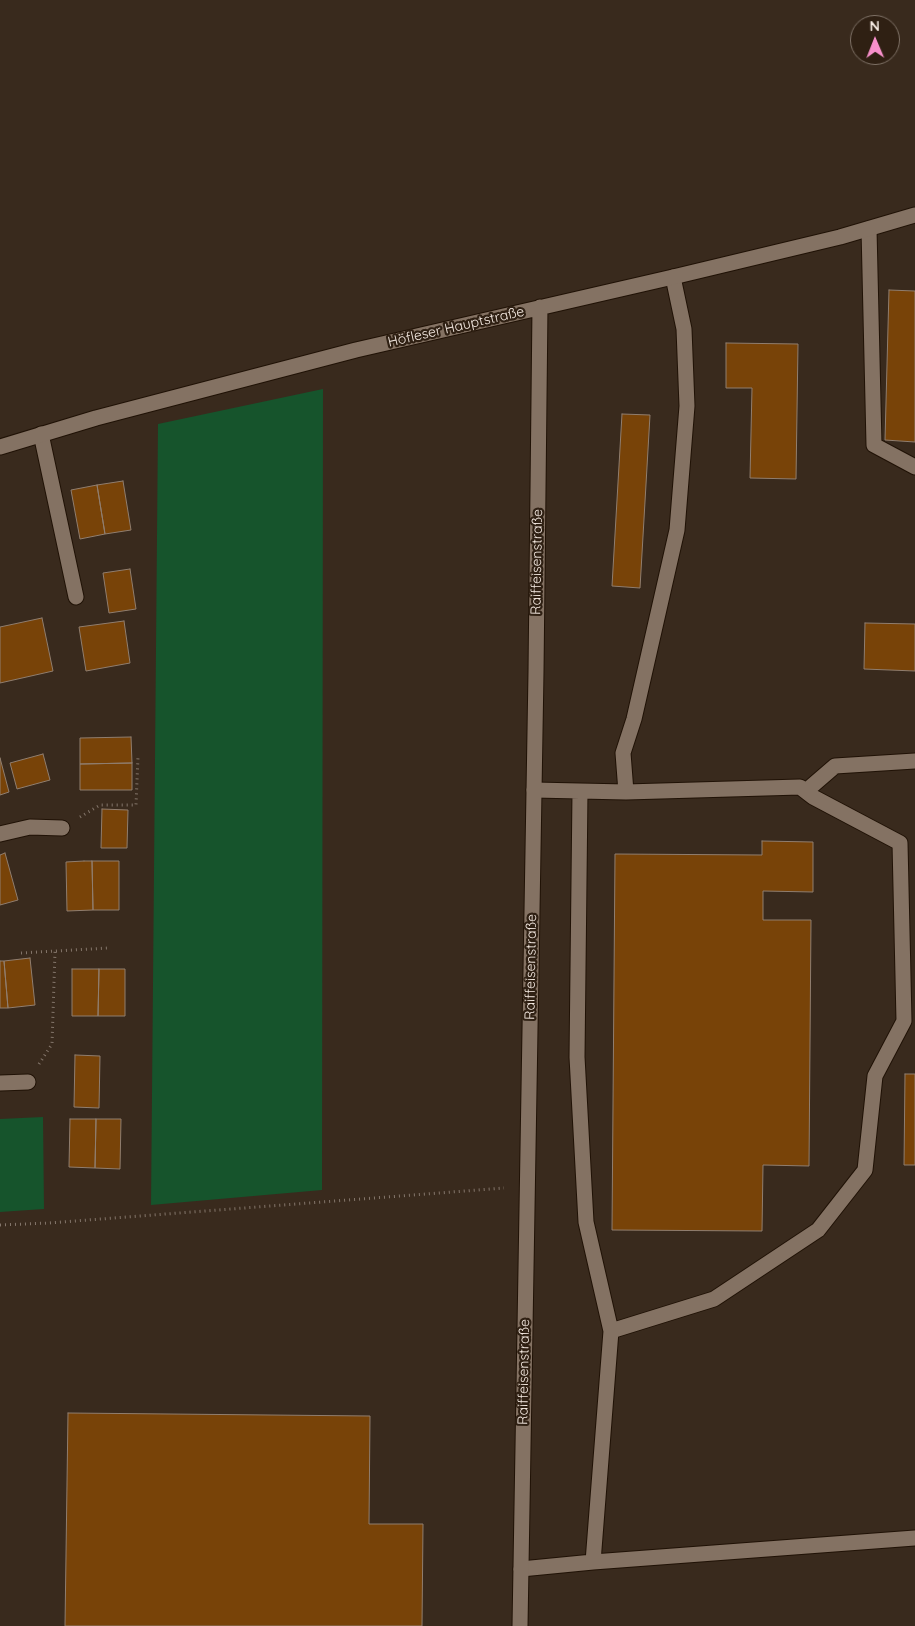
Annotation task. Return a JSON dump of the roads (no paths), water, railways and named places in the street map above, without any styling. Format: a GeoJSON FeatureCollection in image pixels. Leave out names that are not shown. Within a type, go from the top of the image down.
{"type":"FeatureCollection","features":[{"type":"Feature","properties":{"kind":"street","name":"Höfleser Hauptstraße"},"geometry":{"type":"LineString","coordinates":[[0,447],[124,411],[347,353],[673,277],[869,229],[915,215]]}},
{"type":"Feature","properties":{"kind":"street"},"geometry":{"type":"LineString","coordinates":[[869,229],[874,445],[915,467]]}},
{"type":"Feature","properties":{"kind":"street"},"geometry":{"type":"LineString","coordinates":[[626,792],[623,753],[634,718],[677,530],[687,406],[684,329],[673,277]]}},
{"type":"Feature","properties":{"kind":"street","name":"Raiffeisenstraße"},"geometry":{"type":"LineString","coordinates":[[520,1626],[540,307]]}},
{"type":"Feature","properties":{"kind":"street"},"geometry":{"type":"LineString","coordinates":[[41,434],[76,597]]}},
{"type":"Feature","properties":{"kind":"street"},"geometry":{"type":"LineString","coordinates":[[806,791],[835,766],[915,761]]}},
{"type":"Feature","properties":{"kind":"street"},"geometry":{"type":"LineString","coordinates":[[534,790],[626,792],[800,787],[813,797],[900,843],[904,1021],[875,1076],[865,1170],[818,1230],[714,1299],[611,1331]]}},
{"type":"Feature","properties":{"kind":"street"},"geometry":{"type":"LineString","coordinates":[[580,792],[577,1066],[586,1222],[611,1331],[593,1562]]}},
{"type":"Feature","properties":{"kind":"street"},"geometry":{"type":"LineString","coordinates":[[0,834],[30,827],[62,828]]}},
{"type":"Feature","properties":{"kind":"street"},"geometry":{"type":"LineString","coordinates":[[0,1084],[28,1082]]}},
{"type":"Feature","properties":{"kind":"street"},"geometry":{"type":"LineString","coordinates":[[521,1569],[915,1538]]}}]}
